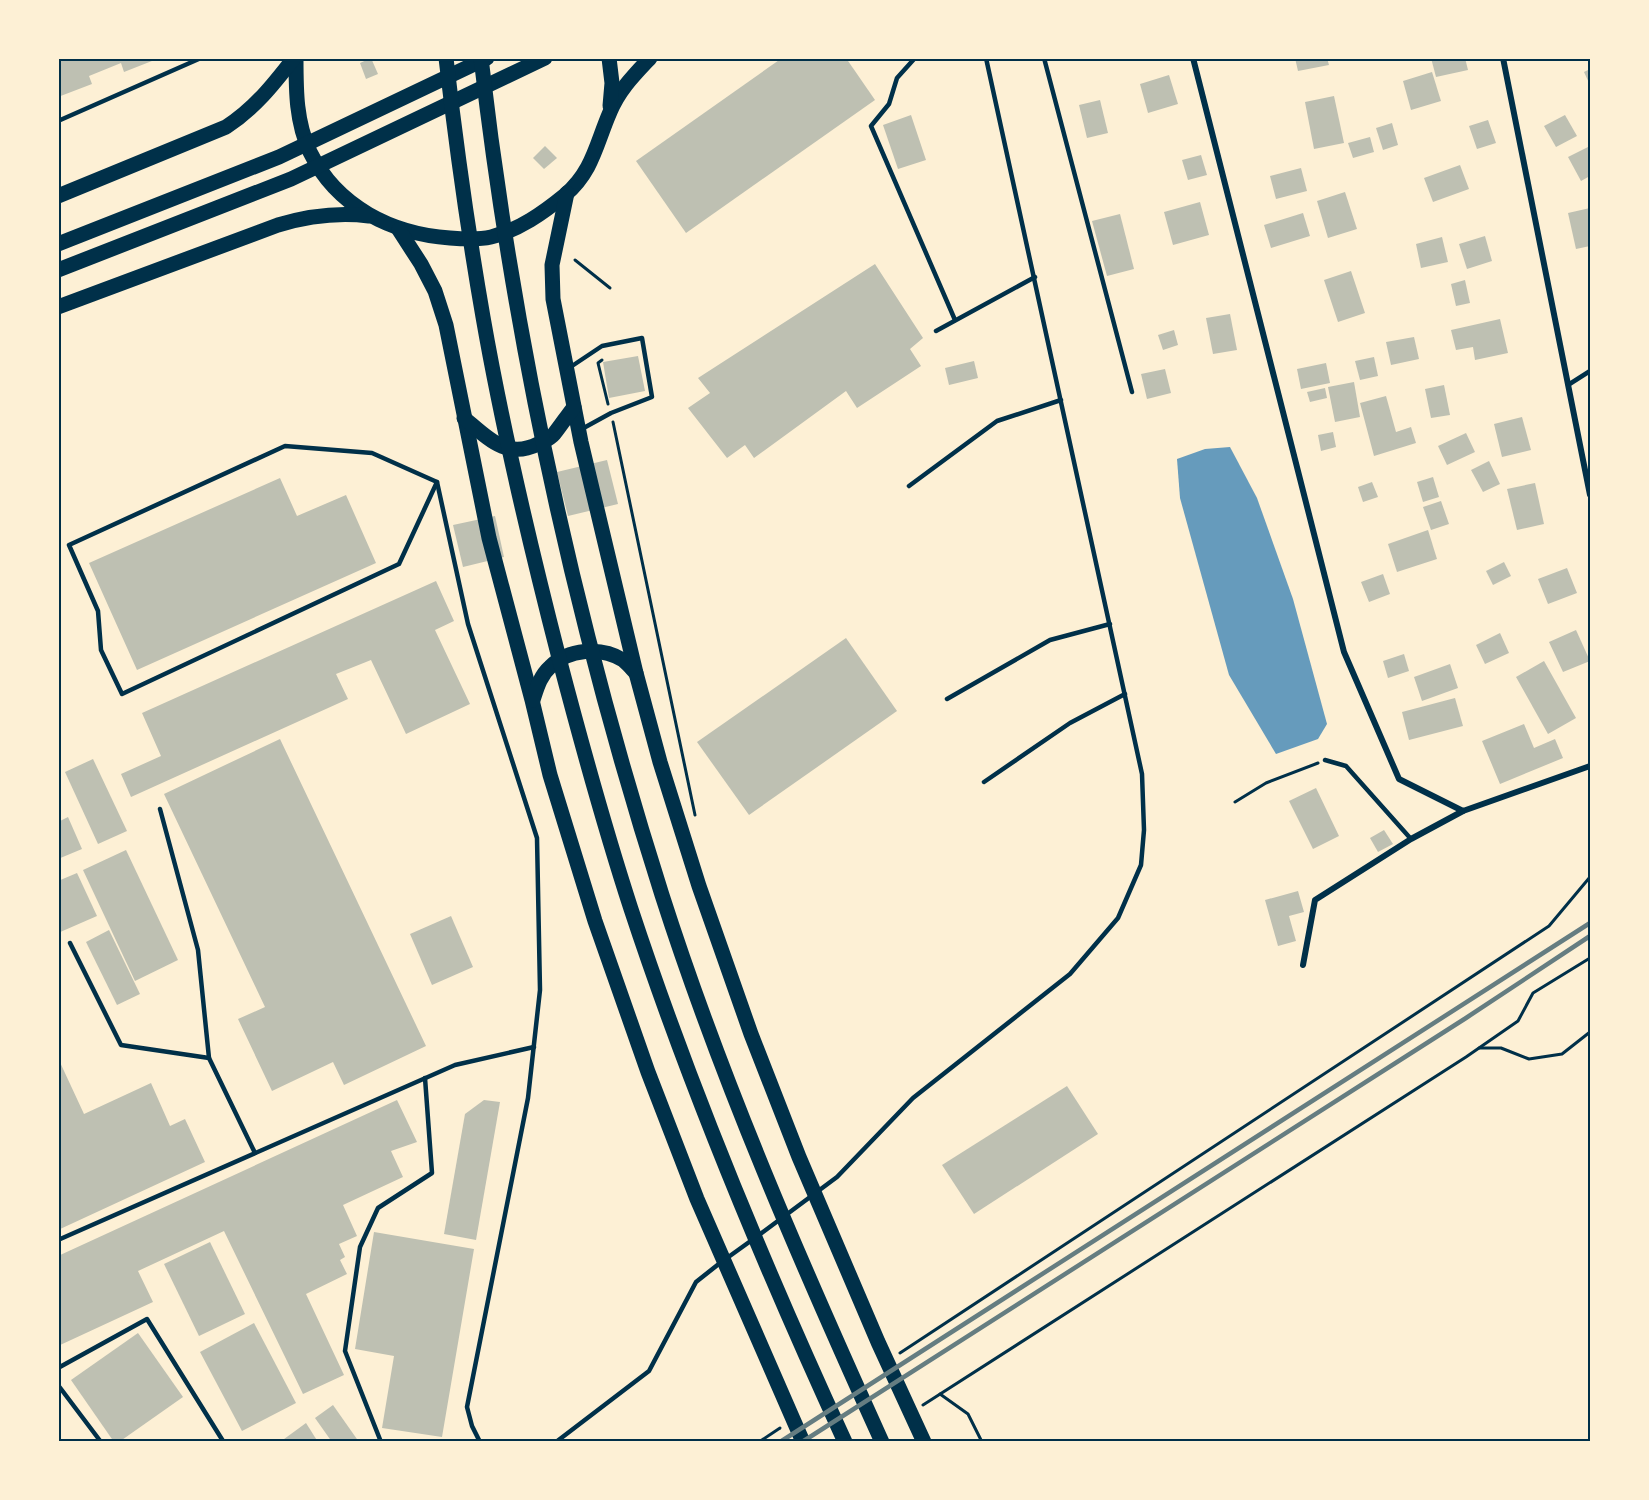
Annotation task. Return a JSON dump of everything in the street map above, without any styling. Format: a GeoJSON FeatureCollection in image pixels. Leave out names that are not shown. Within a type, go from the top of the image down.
{"type":"FeatureCollection","features":[{"type":"Feature","properties":{"kind":"main road"},"geometry":{"type":"LineString","coordinates":[[295,58],[299,122],[310,152],[327,178],[343,196],[372,216],[399,230],[431,237],[462,239],[490,237],[518,227],[541,214],[567,193],[586,171],[599,143],[609,112],[612,83],[609,58]]}},
{"type":"Feature","properties":{"kind":"main road"},"geometry":{"type":"LineString","coordinates":[[58,196],[226,127],[245,114],[262,97],[295,58]]}},
{"type":"Feature","properties":{"kind":"main road"},"geometry":{"type":"LineString","coordinates":[[446,58],[460,178],[483,319],[508,446],[549,621],[587,767],[631,909],[679,1047],[732,1184],[844,1442]]}},
{"type":"Feature","properties":{"kind":"main road"},"geometry":{"type":"LineString","coordinates":[[481,58],[496,185],[543,450],[620,758],[663,898],[711,1036],[764,1171],[882,1442]]}},
{"type":"Feature","properties":{"kind":"main road"},"geometry":{"type":"LineString","coordinates":[[58,244],[279,157],[488,58]]}},
{"type":"Feature","properties":{"kind":"main road"},"geometry":{"type":"LineString","coordinates":[[58,270],[291,179],[545,58]]}},
{"type":"Feature","properties":{"kind":"main road"},"geometry":{"type":"LineString","coordinates":[[609,112],[624,86],[650,58]]}},
{"type":"Feature","properties":{"kind":"main road"},"geometry":{"type":"LineString","coordinates":[[567,193],[552,265],[553,298],[578,431],[636,673],[660,762],[699,886],[751,1034],[799,1157],[878,1342],[924,1442]]}},
{"type":"Feature","properties":{"kind":"main road"},"geometry":{"type":"LineString","coordinates":[[58,307],[278,225],[309,216],[352,214],[372,216]]}},
{"type":"Feature","properties":{"kind":"main road"},"geometry":{"type":"LineString","coordinates":[[399,230],[421,264],[436,294],[446,325],[489,537],[550,775],[610,963],[660,1104],[697,1199],[803,1442]]}},
{"type":"Feature","properties":{"kind":"main road"},"geometry":{"type":"LineString","coordinates":[[464,418],[492,442],[515,450],[530,448],[547,440],[574,407]]}},
{"type":"Feature","properties":{"kind":"main road"},"geometry":{"type":"LineString","coordinates":[[532,700],[538,682],[550,666],[566,656],[585,651],[604,652],[622,660],[636,673]]}},
{"type":"Feature","properties":{"kind":"street"},"geometry":{"type":"LineString","coordinates":[[1192,58],[1344,652],[1399,779],[1463,811]]}},
{"type":"Feature","properties":{"kind":"street"},"geometry":{"type":"LineString","coordinates":[[1503,58],[1590,495]]}},
{"type":"Feature","properties":{"kind":"street"},"geometry":{"type":"LineString","coordinates":[[1303,965],[1315,900],[1411,839],[1463,811],[1590,766]]}},
{"type":"Feature","properties":{"kind":"lane"},"geometry":{"type":"LineString","coordinates":[[58,121],[201,58]]}},
{"type":"Feature","properties":{"kind":"lane"},"geometry":{"type":"LineString","coordinates":[[915,58],[897,78],[889,104],[871,126],[955,320]]}},
{"type":"Feature","properties":{"kind":"lane"},"geometry":{"type":"LineString","coordinates":[[556,1442],[649,1371],[696,1282],[837,1177],[913,1098],[1070,974],[1118,918],[1141,865],[1144,830],[1142,774],[986,58]]}},
{"type":"Feature","properties":{"kind":"lane"},"geometry":{"type":"LineString","coordinates":[[1044,58],[1132,392]]}},
{"type":"Feature","properties":{"kind":"lane"},"geometry":{"type":"LineString","coordinates":[[936,331],[1035,277]]}},
{"type":"Feature","properties":{"kind":"lane"},"geometry":{"type":"LineString","coordinates":[[566,369],[602,346],[642,338],[652,397],[611,413],[578,431]]}},
{"type":"Feature","properties":{"kind":"lane"},"geometry":{"type":"LineString","coordinates":[[1568,385],[1590,371]]}},
{"type":"Feature","properties":{"kind":"lane"},"geometry":{"type":"LineString","coordinates":[[909,486],[997,421],[1061,400]]}},
{"type":"Feature","properties":{"kind":"lane"},"geometry":{"type":"LineString","coordinates":[[285,446],[372,453],[437,482],[399,564],[122,694],[101,650],[98,611],[69,544],[285,446]]}},
{"type":"Feature","properties":{"kind":"lane"},"geometry":{"type":"LineString","coordinates":[[437,482],[468,624],[537,838],[540,990],[528,1098],[467,1407],[472,1426],[480,1442]]}},
{"type":"Feature","properties":{"kind":"lane"},"geometry":{"type":"LineString","coordinates":[[947,699],[1050,640],[1110,624]]}},
{"type":"Feature","properties":{"kind":"lane"},"geometry":{"type":"LineString","coordinates":[[984,782],[1070,723],[1125,694]]}},
{"type":"Feature","properties":{"kind":"lane"},"geometry":{"type":"LineString","coordinates":[[1325,760],[1346,766],[1411,839]]}},
{"type":"Feature","properties":{"kind":"lane"},"geometry":{"type":"LineString","coordinates":[[160,809],[198,950],[209,1058],[255,1153]]}},
{"type":"Feature","properties":{"kind":"lane"},"geometry":{"type":"LineString","coordinates":[[70,943],[121,1045],[209,1058]]}},
{"type":"Feature","properties":{"kind":"lane"},"geometry":{"type":"LineString","coordinates":[[58,1240],[454,1065],[534,1047]]}},
{"type":"Feature","properties":{"kind":"lane"},"geometry":{"type":"LineString","coordinates":[[381,1442],[345,1351],[360,1247],[378,1208],[432,1173],[425,1078]]}},
{"type":"Feature","properties":{"kind":"lane"},"geometry":{"type":"LineString","coordinates":[[58,1368],[147,1319],[223,1441]]}},
{"type":"Feature","properties":{"kind":"lane"},"geometry":{"type":"LineString","coordinates":[[58,1385],[101,1442]]}},
{"type":"Feature","properties":{"kind":"path"},"geometry":{"type":"LineString","coordinates":[[575,260],[610,288]]}},
{"type":"Feature","properties":{"kind":"path"},"geometry":{"type":"LineString","coordinates":[[621,342],[598,363],[611,413],[696,824]]}},
{"type":"Feature","properties":{"kind":"path"},"geometry":{"type":"LineString","coordinates":[[1235,802],[1266,783],[1325,760]]}},
{"type":"Feature","properties":{"kind":"path"},"geometry":{"type":"LineString","coordinates":[[898,1354],[1549,926],[1590,877]]}},
{"type":"Feature","properties":{"kind":"path"},"geometry":{"type":"LineString","coordinates":[[921,1406],[1466,1057],[1518,1021],[1533,993],[1590,958]]}},
{"type":"Feature","properties":{"kind":"path"},"geometry":{"type":"LineString","coordinates":[[1477,1048],[1501,1048],[1528,1059],[1562,1054],[1590,1032]]}},
{"type":"Feature","properties":{"kind":"path"},"geometry":{"type":"LineString","coordinates":[[940,1394],[968,1414],[982,1442]]}},
{"type":"Feature","properties":{"kind":"path"},"geometry":{"type":"LineString","coordinates":[[759,1442],[789,1423]]}},
{"type":"Feature","properties":{"kind":"water"},"geometry":{"type":"Polygon","coordinates":[[[1230,447],[1257,498],[1293,599],[1327,724],[1318,739],[1276,754],[1229,675],[1180,498],[1177,459],[1205,449],[1230,447]]]}},
{"type":"Feature","properties":{"kind":"building"},"geometry":{"type":"Polygon","coordinates":[[[371,58],[378,74],[366,79],[360,63],[371,58]]]}},
{"type":"Feature","properties":{"kind":"building"},"geometry":{"type":"Polygon","coordinates":[[[782,58],[846,58],[875,100],[686,233],[636,161],[782,58]]]}},
{"type":"Feature","properties":{"kind":"building"},"geometry":{"type":"Polygon","coordinates":[[[1295,58],[1327,58],[1329,65],[1298,71],[1295,58]]]}},
{"type":"Feature","properties":{"kind":"building"},"geometry":{"type":"Polygon","coordinates":[[[1431,58],[1465,58],[1468,70],[1436,77],[1431,58]]]}},
{"type":"Feature","properties":{"kind":"building"},"geometry":{"type":"Polygon","coordinates":[[[58,59],[157,59],[124,72],[121,63],[89,76],[92,84],[58,97],[58,59]]]}},
{"type":"Feature","properties":{"kind":"building"},"geometry":{"type":"Polygon","coordinates":[[[1590,69],[1590,85],[1584,72],[1590,69]]]}},
{"type":"Feature","properties":{"kind":"building"},"geometry":{"type":"Polygon","coordinates":[[[1432,72],[1441,101],[1411,110],[1403,81],[1432,72]]]}},
{"type":"Feature","properties":{"kind":"building"},"geometry":{"type":"Polygon","coordinates":[[[1169,75],[1178,104],[1148,113],[1140,84],[1169,75]]]}},
{"type":"Feature","properties":{"kind":"building"},"geometry":{"type":"Polygon","coordinates":[[[1334,96],[1344,143],[1314,149],[1305,102],[1334,96]]]}},
{"type":"Feature","properties":{"kind":"building"},"geometry":{"type":"Polygon","coordinates":[[[1100,100],[1108,133],[1087,138],[1079,105],[1100,100]]]}},
{"type":"Feature","properties":{"kind":"building"},"geometry":{"type":"Polygon","coordinates":[[[911,115],[926,160],[898,169],[883,125],[911,115]]]}},
{"type":"Feature","properties":{"kind":"building"},"geometry":{"type":"Polygon","coordinates":[[[1565,115],[1577,136],[1556,147],[1544,126],[1565,115]]]}},
{"type":"Feature","properties":{"kind":"building"},"geometry":{"type":"Polygon","coordinates":[[[1488,120],[1496,143],[1477,149],[1469,126],[1488,120]]]}},
{"type":"Feature","properties":{"kind":"building"},"geometry":{"type":"Polygon","coordinates":[[[1392,123],[1398,145],[1383,150],[1376,128],[1392,123]]]}},
{"type":"Feature","properties":{"kind":"building"},"geometry":{"type":"Polygon","coordinates":[[[1370,137],[1374,152],[1353,158],[1348,143],[1370,137]]]}},
{"type":"Feature","properties":{"kind":"building"},"geometry":{"type":"Polygon","coordinates":[[[545,146],[557,158],[544,169],[533,158],[545,146]]]}},
{"type":"Feature","properties":{"kind":"building"},"geometry":{"type":"Polygon","coordinates":[[[1590,146],[1590,176],[1581,181],[1568,157],[1590,146]]]}},
{"type":"Feature","properties":{"kind":"building"},"geometry":{"type":"Polygon","coordinates":[[[1201,155],[1207,175],[1188,180],[1182,160],[1201,155]]]}},
{"type":"Feature","properties":{"kind":"building"},"geometry":{"type":"Polygon","coordinates":[[[1460,165],[1469,189],[1433,202],[1424,178],[1460,165]]]}},
{"type":"Feature","properties":{"kind":"building"},"geometry":{"type":"Polygon","coordinates":[[[1301,168],[1307,191],[1276,199],[1270,176],[1301,168]]]}},
{"type":"Feature","properties":{"kind":"building"},"geometry":{"type":"Polygon","coordinates":[[[1345,192],[1357,229],[1328,238],[1317,201],[1345,192]]]}},
{"type":"Feature","properties":{"kind":"building"},"geometry":{"type":"Polygon","coordinates":[[[1200,202],[1209,235],[1173,245],[1164,212],[1200,202]]]}},
{"type":"Feature","properties":{"kind":"building"},"geometry":{"type":"Polygon","coordinates":[[[1590,208],[1590,246],[1576,249],[1568,213],[1590,208]]]}},
{"type":"Feature","properties":{"kind":"building"},"geometry":{"type":"Polygon","coordinates":[[[1303,213],[1310,236],[1271,248],[1264,225],[1303,213]]]}},
{"type":"Feature","properties":{"kind":"building"},"geometry":{"type":"Polygon","coordinates":[[[1120,214],[1134,269],[1107,276],[1092,221],[1120,214]]]}},
{"type":"Feature","properties":{"kind":"building"},"geometry":{"type":"Polygon","coordinates":[[[1485,236],[1492,261],[1467,269],[1459,244],[1485,236]]]}},
{"type":"Feature","properties":{"kind":"building"},"geometry":{"type":"Polygon","coordinates":[[[1442,237],[1448,262],[1421,268],[1416,244],[1442,237]]]}},
{"type":"Feature","properties":{"kind":"building"},"geometry":{"type":"Polygon","coordinates":[[[875,264],[923,338],[910,349],[921,366],[857,408],[846,391],[754,458],[745,445],[727,458],[688,408],[710,393],[698,378],[875,264]]]}},
{"type":"Feature","properties":{"kind":"building"},"geometry":{"type":"Polygon","coordinates":[[[1351,271],[1365,313],[1338,322],[1324,280],[1351,271]]]}},
{"type":"Feature","properties":{"kind":"building"},"geometry":{"type":"Polygon","coordinates":[[[1465,280],[1470,303],[1456,306],[1451,284],[1465,280]]]}},
{"type":"Feature","properties":{"kind":"building"},"geometry":{"type":"Polygon","coordinates":[[[1230,314],[1237,350],[1213,354],[1206,318],[1230,314]]]}},
{"type":"Feature","properties":{"kind":"building"},"geometry":{"type":"Polygon","coordinates":[[[1500,319],[1508,353],[1475,360],[1473,347],[1456,350],[1451,330],[1500,319]]]}},
{"type":"Feature","properties":{"kind":"building"},"geometry":{"type":"Polygon","coordinates":[[[1174,330],[1178,345],[1163,350],[1158,335],[1174,330]]]}},
{"type":"Feature","properties":{"kind":"building"},"geometry":{"type":"Polygon","coordinates":[[[1414,337],[1419,359],[1391,365],[1386,342],[1414,337]]]}},
{"type":"Feature","properties":{"kind":"building"},"geometry":{"type":"Polygon","coordinates":[[[638,356],[645,391],[609,398],[603,362],[638,356]]]}},
{"type":"Feature","properties":{"kind":"building"},"geometry":{"type":"Polygon","coordinates":[[[1374,357],[1378,376],[1360,380],[1355,361],[1374,357]]]}},
{"type":"Feature","properties":{"kind":"building"},"geometry":{"type":"Polygon","coordinates":[[[974,361],[978,378],[949,385],[945,368],[974,361]]]}},
{"type":"Feature","properties":{"kind":"building"},"geometry":{"type":"Polygon","coordinates":[[[1326,363],[1330,383],[1301,389],[1297,369],[1326,363]]]}},
{"type":"Feature","properties":{"kind":"building"},"geometry":{"type":"Polygon","coordinates":[[[1165,369],[1171,393],[1147,399],[1141,374],[1165,369]]]}},
{"type":"Feature","properties":{"kind":"building"},"geometry":{"type":"Polygon","coordinates":[[[1354,382],[1360,417],[1335,422],[1328,387],[1354,382]]]}},
{"type":"Feature","properties":{"kind":"building"},"geometry":{"type":"Polygon","coordinates":[[[1444,385],[1450,415],[1431,418],[1425,389],[1444,385]]]}},
{"type":"Feature","properties":{"kind":"building"},"geometry":{"type":"Polygon","coordinates":[[[1325,388],[1327,398],[1310,402],[1307,392],[1325,388]]]}},
{"type":"Feature","properties":{"kind":"building"},"geometry":{"type":"Polygon","coordinates":[[[1386,396],[1396,432],[1411,427],[1416,443],[1374,456],[1360,403],[1386,396]]]}},
{"type":"Feature","properties":{"kind":"building"},"geometry":{"type":"Polygon","coordinates":[[[1522,417],[1531,450],[1502,457],[1494,424],[1522,417]]]}},
{"type":"Feature","properties":{"kind":"building"},"geometry":{"type":"Polygon","coordinates":[[[1333,432],[1336,447],[1321,451],[1318,435],[1333,432]]]}},
{"type":"Feature","properties":{"kind":"building"},"geometry":{"type":"Polygon","coordinates":[[[1466,433],[1475,452],[1447,465],[1438,446],[1466,433]]]}},
{"type":"Feature","properties":{"kind":"building"},"geometry":{"type":"Polygon","coordinates":[[[607,460],[618,504],[568,516],[557,472],[607,460]]]}},
{"type":"Feature","properties":{"kind":"building"},"geometry":{"type":"Polygon","coordinates":[[[1489,461],[1500,484],[1483,492],[1471,470],[1489,461]]]}},
{"type":"Feature","properties":{"kind":"building"},"geometry":{"type":"Polygon","coordinates":[[[1433,477],[1439,497],[1423,502],[1417,482],[1433,477]]]}},
{"type":"Feature","properties":{"kind":"building"},"geometry":{"type":"Polygon","coordinates":[[[280,478],[297,516],[346,495],[376,563],[137,670],[89,563],[280,478]]]}},
{"type":"Feature","properties":{"kind":"building"},"geometry":{"type":"Polygon","coordinates":[[[1372,482],[1378,497],[1363,502],[1358,487],[1372,482]]]}},
{"type":"Feature","properties":{"kind":"building"},"geometry":{"type":"Polygon","coordinates":[[[1535,483],[1544,524],[1517,530],[1507,489],[1535,483]]]}},
{"type":"Feature","properties":{"kind":"building"},"geometry":{"type":"Polygon","coordinates":[[[1441,501],[1449,524],[1431,530],[1423,507],[1441,501]]]}},
{"type":"Feature","properties":{"kind":"building"},"geometry":{"type":"Polygon","coordinates":[[[495,516],[504,557],[463,567],[453,525],[495,516]]]}},
{"type":"Feature","properties":{"kind":"building"},"geometry":{"type":"Polygon","coordinates":[[[1428,530],[1437,559],[1397,572],[1388,544],[1428,530]]]}},
{"type":"Feature","properties":{"kind":"building"},"geometry":{"type":"Polygon","coordinates":[[[1504,562],[1511,576],[1493,585],[1486,571],[1504,562]]]}},
{"type":"Feature","properties":{"kind":"building"},"geometry":{"type":"Polygon","coordinates":[[[1567,568],[1577,593],[1548,604],[1538,579],[1567,568]]]}},
{"type":"Feature","properties":{"kind":"building"},"geometry":{"type":"Polygon","coordinates":[[[1383,574],[1390,594],[1369,602],[1361,582],[1383,574]]]}},
{"type":"Feature","properties":{"kind":"building"},"geometry":{"type":"Polygon","coordinates":[[[436,581],[454,621],[435,630],[470,704],[406,734],[371,660],[336,674],[348,699],[131,797],[121,774],[161,756],[142,713],[436,581]]]}},
{"type":"Feature","properties":{"kind":"building"},"geometry":{"type":"Polygon","coordinates":[[[1576,630],[1590,661],[1563,672],[1549,642],[1576,630]]]}},
{"type":"Feature","properties":{"kind":"building"},"geometry":{"type":"Polygon","coordinates":[[[1500,633],[1509,653],[1485,664],[1476,645],[1500,633]]]}},
{"type":"Feature","properties":{"kind":"building"},"geometry":{"type":"Polygon","coordinates":[[[846,638],[897,711],[749,815],[697,742],[846,638]]]}},
{"type":"Feature","properties":{"kind":"building"},"geometry":{"type":"Polygon","coordinates":[[[1404,654],[1409,671],[1388,678],[1383,661],[1404,654]]]}},
{"type":"Feature","properties":{"kind":"building"},"geometry":{"type":"Polygon","coordinates":[[[1544,661],[1576,718],[1548,734],[1516,677],[1544,661]]]}},
{"type":"Feature","properties":{"kind":"building"},"geometry":{"type":"Polygon","coordinates":[[[1450,664],[1458,688],[1422,701],[1414,677],[1450,664]]]}},
{"type":"Feature","properties":{"kind":"building"},"geometry":{"type":"Polygon","coordinates":[[[1455,698],[1463,726],[1409,740],[1402,712],[1455,698]]]}},
{"type":"Feature","properties":{"kind":"building"},"geometry":{"type":"Polygon","coordinates":[[[1524,724],[1534,748],[1555,739],[1563,758],[1500,784],[1482,741],[1524,724]]]}},
{"type":"Feature","properties":{"kind":"building"},"geometry":{"type":"Polygon","coordinates":[[[280,739],[426,1046],[344,1085],[333,1062],[272,1091],[238,1019],[265,1007],[164,794],[280,739]]]}},
{"type":"Feature","properties":{"kind":"building"},"geometry":{"type":"Polygon","coordinates":[[[93,759],[127,831],[98,844],[65,772],[93,759]]]}},
{"type":"Feature","properties":{"kind":"building"},"geometry":{"type":"Polygon","coordinates":[[[1316,788],[1339,836],[1313,849],[1289,801],[1316,788]]]}},
{"type":"Feature","properties":{"kind":"building"},"geometry":{"type":"Polygon","coordinates":[[[68,817],[82,849],[58,859],[58,822],[68,817]]]}},
{"type":"Feature","properties":{"kind":"building"},"geometry":{"type":"Polygon","coordinates":[[[1384,830],[1393,844],[1378,852],[1370,838],[1384,830]]]}},
{"type":"Feature","properties":{"kind":"building"},"geometry":{"type":"Polygon","coordinates":[[[126,850],[178,960],[135,981],[83,870],[126,850]]]}},
{"type":"Feature","properties":{"kind":"building"},"geometry":{"type":"Polygon","coordinates":[[[77,873],[97,916],[58,933],[58,881],[77,873]]]}},
{"type":"Feature","properties":{"kind":"building"},"geometry":{"type":"Polygon","coordinates":[[[1298,891],[1304,912],[1289,916],[1296,941],[1278,946],[1265,900],[1298,891]]]}},
{"type":"Feature","properties":{"kind":"building"},"geometry":{"type":"Polygon","coordinates":[[[451,916],[473,967],[432,985],[410,934],[451,916]]]}},
{"type":"Feature","properties":{"kind":"building"},"geometry":{"type":"Polygon","coordinates":[[[109,930],[140,994],[117,1005],[86,942],[109,930]]]}},
{"type":"Feature","properties":{"kind":"building"},"geometry":{"type":"Polygon","coordinates":[[[58,1058],[84,1114],[151,1083],[170,1126],[185,1119],[205,1162],[58,1230],[58,1058]]]}},
{"type":"Feature","properties":{"kind":"building"},"geometry":{"type":"Polygon","coordinates":[[[1067,1086],[1098,1134],[974,1214],[942,1165],[1067,1086]]]}},
{"type":"Feature","properties":{"kind":"building"},"geometry":{"type":"Polygon","coordinates":[[[397,1100],[417,1142],[391,1151],[403,1177],[343,1205],[357,1236],[339,1244],[345,1257],[340,1260],[347,1274],[306,1294],[344,1375],[303,1394],[224,1231],[138,1271],[153,1302],[58,1346],[58,1256],[397,1100]]]}},
{"type":"Feature","properties":{"kind":"building"},"geometry":{"type":"Polygon","coordinates":[[[484,1100],[500,1102],[476,1240],[444,1234],[465,1114],[484,1100]]]}},
{"type":"Feature","properties":{"kind":"building"},"geometry":{"type":"Polygon","coordinates":[[[374,1232],[474,1249],[442,1437],[382,1428],[394,1356],[355,1349],[374,1232]]]}},
{"type":"Feature","properties":{"kind":"building"},"geometry":{"type":"Polygon","coordinates":[[[210,1242],[245,1314],[199,1336],[164,1264],[210,1242]]]}},
{"type":"Feature","properties":{"kind":"building"},"geometry":{"type":"Polygon","coordinates":[[[254,1323],[296,1403],[242,1431],[200,1352],[254,1323]]]}},
{"type":"Feature","properties":{"kind":"building"},"geometry":{"type":"Polygon","coordinates":[[[138,1333],[183,1397],[119,1442],[114,1442],[71,1380],[138,1333]]]}},
{"type":"Feature","properties":{"kind":"building"},"geometry":{"type":"Polygon","coordinates":[[[333,1405],[359,1442],[332,1442],[315,1418],[333,1405]]]}},
{"type":"Feature","properties":{"kind":"building"},"geometry":{"type":"Polygon","coordinates":[[[306,1423],[318,1442],[280,1442],[306,1423]]]}},
{"type":"Feature","properties":{"kind":"railway"},"geometry":{"type":"LineString","coordinates":[[780,1442],[1590,923]]}},
{"type":"Feature","properties":{"kind":"railway"},"geometry":{"type":"LineString","coordinates":[[802,1442],[1466,1018],[1590,936]]}}]}
